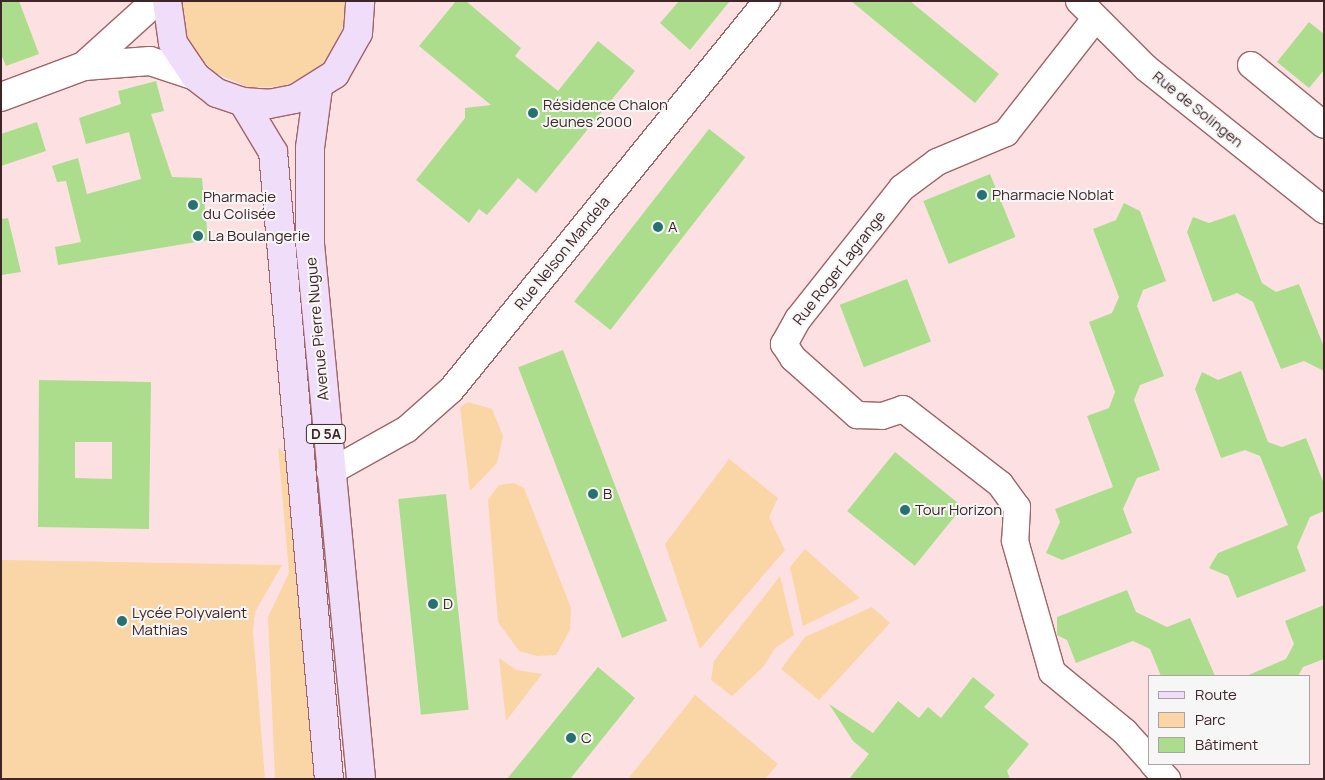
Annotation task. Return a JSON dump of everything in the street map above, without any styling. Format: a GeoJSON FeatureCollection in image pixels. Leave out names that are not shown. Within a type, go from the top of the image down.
{"type":"FeatureCollection","features":[{"type":"Feature","properties":{"kind":"main road"},"geometry":{"type":"LineString","coordinates":[[84,66],[156,1]]}},
{"type":"Feature","properties":{"kind":"main road"},"geometry":{"type":"LineString","coordinates":[[167,1],[173,43],[195,76],[217,93],[243,102],[286,101],[318,88],[346,59],[365,7]]}},
{"type":"Feature","properties":{"kind":"main road"},"geometry":{"type":"LineString","coordinates":[[1,97],[84,66],[150,61],[195,76]]}},
{"type":"Feature","properties":{"kind":"main road","name":"Avenue Pierre Nugue"},"geometry":{"type":"LineString","coordinates":[[318,88],[310,148],[310,244],[330,472],[361,779]]}},
{"type":"Feature","properties":{"kind":"main road","name":"Avenue Pierre Nugue"},"geometry":{"type":"LineString","coordinates":[[243,102],[273,152],[329,779]]}},
{"type":"Feature","properties":{"kind":"street","name":"Rue Nelson Mandela"},"geometry":{"type":"LineString","coordinates":[[330,472],[408,429],[450,390],[767,1]]}},
{"type":"Feature","properties":{"kind":"street","name":"Rue de Solingen"},"geometry":{"type":"LineString","coordinates":[[1087,10],[1152,73],[1324,210]]}},
{"type":"Feature","properties":{"kind":"street","name":"Rue Roger Lagrange"},"geometry":{"type":"LineString","coordinates":[[1087,10],[1006,133],[937,162],[902,188],[798,319],[784,344],[793,358],[858,415],[882,416],[903,409],[1000,484],[1017,507],[1015,540],[1052,672],[1124,732],[1148,758]]}},
{"type":"Feature","properties":{"kind":"street"},"geometry":{"type":"LineString","coordinates":[[1251,66],[1324,125]]}},
{"type":"Feature","properties":{"kind":"street"},"geometry":{"type":"LineString","coordinates":[[1155,765],[1166,779]]}},
{"type":"Feature","properties":{"kind":"green space"},"geometry":{"type":"Polygon","coordinates":[[[182,1],[346,1],[345,22],[329,58],[314,72],[285,86],[250,88],[214,72],[198,55],[187,36],[182,1]]]}},
{"type":"Feature","properties":{"kind":"green space"},"geometry":{"type":"Polygon","coordinates":[[[468,402],[492,409],[503,436],[497,463],[470,491],[460,407],[468,402]]]}},
{"type":"Feature","properties":{"kind":"green space"},"geometry":{"type":"Polygon","coordinates":[[[278,447],[285,454],[317,779],[275,779],[268,617],[289,573],[278,447]]]}},
{"type":"Feature","properties":{"kind":"green space"},"geometry":{"type":"Polygon","coordinates":[[[729,459],[778,498],[769,517],[785,550],[700,649],[665,544],[729,459]]]}},
{"type":"Feature","properties":{"kind":"green space"},"geometry":{"type":"Polygon","coordinates":[[[514,483],[524,488],[571,608],[570,630],[556,655],[537,656],[519,651],[498,622],[488,500],[499,485],[514,483]]]}},
{"type":"Feature","properties":{"kind":"green space"},"geometry":{"type":"Polygon","coordinates":[[[805,549],[860,598],[803,626],[790,567],[805,549]]]}},
{"type":"Feature","properties":{"kind":"green space","name":"Lycée Polyvalent Mathias"},"geometry":{"type":"Polygon","coordinates":[[[1,560],[282,565],[255,612],[253,631],[265,779],[1,779],[1,560]]]}},
{"type":"Feature","properties":{"kind":"green space"},"geometry":{"type":"Polygon","coordinates":[[[780,576],[794,635],[775,648],[764,666],[732,696],[711,680],[714,661],[780,576]]]}},
{"type":"Feature","properties":{"kind":"green space"},"geometry":{"type":"Polygon","coordinates":[[[872,607],[890,623],[819,700],[781,669],[805,637],[872,607]]]}},
{"type":"Feature","properties":{"kind":"green space"},"geometry":{"type":"Polygon","coordinates":[[[499,658],[516,670],[542,674],[506,721],[499,658]]]}},
{"type":"Feature","properties":{"kind":"green space"},"geometry":{"type":"Polygon","coordinates":[[[695,695],[778,764],[765,779],[628,779],[695,695]]]}},
{"type":"Feature","properties":{"kind":"building"},"geometry":{"type":"Polygon","coordinates":[[[1,1],[19,1],[39,54],[6,66],[1,54],[1,1]]]}},
{"type":"Feature","properties":{"kind":"building","name":"Résidence Chalon Jeunes 2000"},"geometry":{"type":"Polygon","coordinates":[[[456,1],[466,1],[521,48],[515,56],[558,91],[598,41],[635,71],[536,193],[518,178],[487,215],[479,209],[469,223],[416,180],[465,118],[465,108],[491,105],[419,46],[456,1]]]}},
{"type":"Feature","properties":{"kind":"building"},"geometry":{"type":"Polygon","coordinates":[[[679,1],[730,1],[690,50],[660,23],[679,1]]]}},
{"type":"Feature","properties":{"kind":"building"},"geometry":{"type":"Polygon","coordinates":[[[851,1],[910,1],[999,74],[975,103],[851,1]]]}},
{"type":"Feature","properties":{"kind":"building"},"geometry":{"type":"Polygon","coordinates":[[[1309,22],[1324,34],[1324,70],[1309,88],[1277,62],[1309,22]]]}},
{"type":"Feature","properties":{"kind":"building"},"geometry":{"type":"Polygon","coordinates":[[[156,81],[164,111],[151,114],[172,177],[202,178],[208,240],[58,265],[55,247],[81,242],[66,181],[57,182],[52,166],[78,158],[87,194],[141,179],[129,132],[86,144],[79,118],[121,104],[118,91],[156,81]]]}},
{"type":"Feature","properties":{"kind":"building"},"geometry":{"type":"Polygon","coordinates":[[[37,122],[46,151],[1,166],[1,134],[37,122]]]}},
{"type":"Feature","properties":{"kind":"building","name":"A"},"geometry":{"type":"Polygon","coordinates":[[[709,129],[745,157],[610,330],[574,302],[709,129]]]}},
{"type":"Feature","properties":{"kind":"building"},"geometry":{"type":"Polygon","coordinates":[[[990,174],[1015,237],[949,264],[923,201],[990,174]]]}},
{"type":"Feature","properties":{"kind":"building"},"geometry":{"type":"Polygon","coordinates":[[[1124,203],[1140,211],[1166,281],[1143,290],[1137,306],[1164,376],[1140,385],[1134,400],[1160,470],[1137,478],[1123,509],[1132,533],[1062,560],[1046,553],[1060,522],[1055,509],[1113,487],[1087,416],[1109,408],[1115,392],[1089,322],[1112,313],[1119,297],[1093,229],[1116,220],[1124,203]]]}},
{"type":"Feature","properties":{"kind":"building"},"geometry":{"type":"Polygon","coordinates":[[[1235,214],[1262,283],[1276,292],[1299,284],[1324,347],[1324,371],[1304,361],[1281,369],[1253,302],[1237,293],[1213,302],[1187,232],[1193,217],[1209,223],[1235,214]]]}},
{"type":"Feature","properties":{"kind":"building"},"geometry":{"type":"Polygon","coordinates":[[[8,218],[21,272],[1,275],[1,219],[8,218]]]}},
{"type":"Feature","properties":{"kind":"building"},"geometry":{"type":"Polygon","coordinates":[[[907,279],[931,342],[864,367],[840,305],[907,279]]]}},
{"type":"Feature","properties":{"kind":"building","name":"B"},"geometry":{"type":"Polygon","coordinates":[[[563,350],[667,621],[622,638],[518,367],[563,350]]]}},
{"type":"Feature","properties":{"kind":"building"},"geometry":{"type":"Polygon","coordinates":[[[1241,371],[1268,442],[1282,447],[1306,438],[1324,484],[1324,511],[1310,517],[1297,547],[1306,571],[1237,598],[1228,576],[1209,568],[1218,553],[1288,525],[1260,456],[1245,450],[1221,458],[1195,389],[1202,372],[1218,380],[1241,371]]]}},
{"type":"Feature","properties":{"kind":"building"},"geometry":{"type":"Polygon","coordinates":[[[39,380],[151,382],[149,529],[38,527],[39,380]],[[75,442],[75,478],[112,479],[112,442],[75,442]]]}},
{"type":"Feature","properties":{"kind":"building","name":"Tour Horizon"},"geometry":{"type":"Polygon","coordinates":[[[895,452],[963,507],[915,566],[847,511],[895,452]]]}},
{"type":"Feature","properties":{"kind":"building","name":"D"},"geometry":{"type":"Polygon","coordinates":[[[446,494],[469,710],[421,715],[398,499],[446,494]]]}},
{"type":"Feature","properties":{"kind":"building"},"geometry":{"type":"Polygon","coordinates":[[[1127,590],[1136,612],[1167,627],[1190,618],[1215,675],[1161,675],[1150,649],[1133,641],[1076,663],[1067,640],[1057,635],[1057,617],[1127,590]]]}},
{"type":"Feature","properties":{"kind":"building"},"geometry":{"type":"Polygon","coordinates":[[[1324,605],[1324,659],[1303,667],[1299,675],[1248,675],[1286,659],[1294,644],[1285,621],[1324,605]]]}},
{"type":"Feature","properties":{"kind":"building","name":"C"},"geometry":{"type":"Polygon","coordinates":[[[598,667],[635,698],[570,779],[507,779],[598,667]]]}},
{"type":"Feature","properties":{"kind":"building"},"geometry":{"type":"Polygon","coordinates":[[[973,677],[995,695],[984,707],[1029,744],[1007,771],[1010,779],[849,779],[869,754],[853,741],[829,704],[873,733],[898,701],[919,718],[928,707],[941,718],[973,677]]]}},
{"type":"Feature","properties":{"kind":"place","name":"Résidence Chalon Jeunes 2000"},"geometry":{"type":"Point","coordinates":[533,113]}},
{"type":"Feature","properties":{"kind":"place","name":"Pharmacie Noblat"},"geometry":{"type":"Point","coordinates":[982,195]}},
{"type":"Feature","properties":{"kind":"place","name":"Pharmacie du Colisée"},"geometry":{"type":"Point","coordinates":[193,205]}},
{"type":"Feature","properties":{"kind":"place","name":"A"},"geometry":{"type":"Point","coordinates":[658,227]}},
{"type":"Feature","properties":{"kind":"place","name":"La Boulangerie"},"geometry":{"type":"Point","coordinates":[198,236]}},
{"type":"Feature","properties":{"kind":"place","name":"B"},"geometry":{"type":"Point","coordinates":[593,494]}},
{"type":"Feature","properties":{"kind":"place","name":"Tour Horizon"},"geometry":{"type":"Point","coordinates":[905,510]}},
{"type":"Feature","properties":{"kind":"place","name":"D"},"geometry":{"type":"Point","coordinates":[433,604]}},
{"type":"Feature","properties":{"kind":"place","name":"Lycée Polyvalent Mathias"},"geometry":{"type":"Point","coordinates":[122,621]}},
{"type":"Feature","properties":{"kind":"place","name":"C"},"geometry":{"type":"Point","coordinates":[571,738]}}]}
